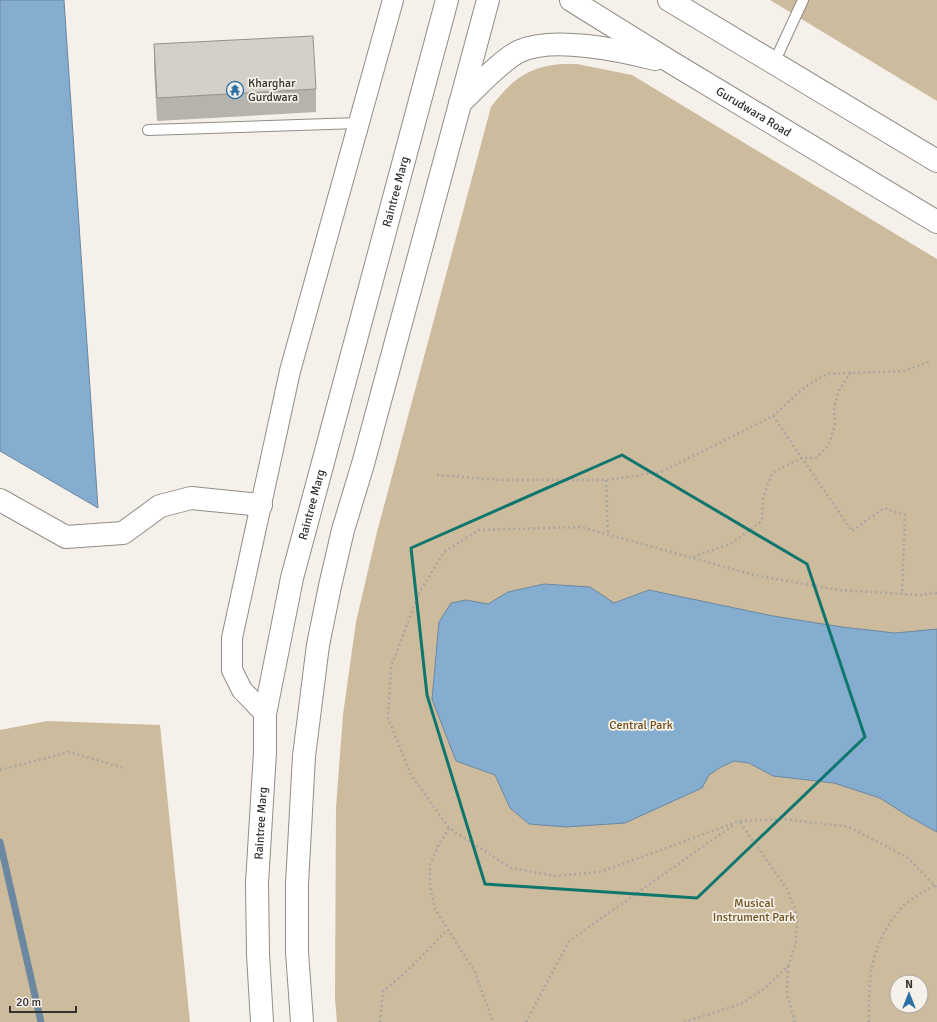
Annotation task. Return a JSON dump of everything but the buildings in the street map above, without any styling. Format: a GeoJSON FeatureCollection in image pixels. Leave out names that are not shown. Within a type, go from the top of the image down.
{"type":"FeatureCollection","features":[{"type":"Feature","properties":{"kind":"main road","name":"Raintree Marg"},"geometry":{"type":"LineString","coordinates":[[262,1022],[258,954],[257,883],[265,752],[265,714],[292,578],[447,0]]}},
{"type":"Feature","properties":{"kind":"main road"},"geometry":{"type":"LineString","coordinates":[[302,1022],[297,952],[297,884],[304,756],[318,645],[343,530],[369,441],[488,0]]}},
{"type":"Feature","properties":{"kind":"main road","name":"Gurudwara Road"},"geometry":{"type":"LineString","coordinates":[[571,0],[674,64],[937,222]]}},
{"type":"Feature","properties":{"kind":"main road"},"geometry":{"type":"LineString","coordinates":[[668,0],[937,161]]}},
{"type":"Feature","properties":{"kind":"main road"},"geometry":{"type":"LineString","coordinates":[[460,103],[503,62],[519,51],[536,46],[557,44],[582,46],[646,56],[674,64]]}},
{"type":"Feature","properties":{"kind":"main road"},"geometry":{"type":"LineString","coordinates":[[0,500],[66,537],[123,533],[160,506],[191,498],[261,505]]}},
{"type":"Feature","properties":{"kind":"street"},"geometry":{"type":"LineString","coordinates":[[265,714],[242,690],[232,670],[232,638],[290,371],[393,0]]}},
{"type":"Feature","properties":{"kind":"lane"},"geometry":{"type":"LineString","coordinates":[[774,63],[803,0]]}},
{"type":"Feature","properties":{"kind":"lane"},"geometry":{"type":"LineString","coordinates":[[148,130],[358,123]]}},
{"type":"Feature","properties":{"kind":"path"},"geometry":{"type":"LineString","coordinates":[[437,475],[500,480],[606,480],[661,472],[773,416],[805,387],[827,374],[904,371],[931,361]]}},
{"type":"Feature","properties":{"kind":"path"},"geometry":{"type":"LineString","coordinates":[[693,558],[732,543],[762,521],[763,498],[772,473],[802,458],[816,458],[829,445],[835,425],[834,408],[839,390],[851,372]]}},
{"type":"Feature","properties":{"kind":"path"},"geometry":{"type":"LineString","coordinates":[[773,416],[852,531],[884,508],[905,515],[902,594]]}},
{"type":"Feature","properties":{"kind":"path"},"geometry":{"type":"LineString","coordinates":[[606,480],[608,535]]}},
{"type":"Feature","properties":{"kind":"path"},"geometry":{"type":"LineString","coordinates":[[937,593],[921,595],[822,588],[754,575],[581,527],[479,530],[444,552],[419,593],[391,667],[388,718],[412,775],[449,828],[511,868],[555,876],[599,872],[654,854],[739,821],[784,819],[849,827],[907,857],[937,888]]}},
{"type":"Feature","properties":{"kind":"path"},"geometry":{"type":"LineString","coordinates":[[0,770],[68,752],[124,768]]}},
{"type":"Feature","properties":{"kind":"path"},"geometry":{"type":"LineString","coordinates":[[739,821],[787,889],[797,914],[796,943],[788,966],[787,994],[795,1022]]}},
{"type":"Feature","properties":{"kind":"path"},"geometry":{"type":"LineString","coordinates":[[526,1022],[569,941],[739,821]]}},
{"type":"Feature","properties":{"kind":"path"},"geometry":{"type":"LineString","coordinates":[[449,828],[438,846],[430,866],[430,886],[435,910],[475,972],[493,1022]]}},
{"type":"Feature","properties":{"kind":"path"},"geometry":{"type":"LineString","coordinates":[[869,1022],[869,983],[872,962],[881,938],[898,912],[910,901],[935,885]]}},
{"type":"Feature","properties":{"kind":"path"},"geometry":{"type":"LineString","coordinates":[[380,1022],[383,990],[403,975],[447,930]]}},
{"type":"Feature","properties":{"kind":"path"},"geometry":{"type":"LineString","coordinates":[[684,1022],[741,1004],[765,988],[788,966]]}},
{"type":"Feature","properties":{"kind":"highlighted area"},"geometry":{"type":"Polygon","coordinates":[[[622,455],[807,564],[865,737],[697,898],[485,884],[427,695],[411,548],[622,455]]]}},
{"type":"Feature","properties":{"kind":"green space"},"geometry":{"type":"Polygon","coordinates":[[[770,0],[937,0],[937,101],[770,0]]]}},
{"type":"Feature","properties":{"kind":"green space","name":"Central Park"},"geometry":{"type":"Polygon","coordinates":[[[561,64],[577,64],[632,75],[937,259],[937,1022],[337,1022],[335,999],[336,808],[343,715],[356,622],[377,532],[491,107],[513,82],[521,76],[539,68],[561,64]]]}},
{"type":"Feature","properties":{"kind":"green space"},"geometry":{"type":"Polygon","coordinates":[[[47,721],[160,725],[190,1022],[0,1022],[0,730],[47,721]]]}},
{"type":"Feature","properties":{"kind":"water"},"geometry":{"type":"Polygon","coordinates":[[[0,0],[64,0],[98,508],[0,451],[0,0]]]}},
{"type":"Feature","properties":{"kind":"water"},"geometry":{"type":"Polygon","coordinates":[[[544,584],[590,587],[614,603],[649,590],[773,616],[842,627],[895,633],[937,629],[937,832],[880,798],[834,783],[773,776],[749,763],[734,761],[709,775],[702,788],[625,823],[566,827],[529,824],[510,808],[495,775],[456,761],[432,699],[439,622],[451,603],[466,600],[488,604],[508,592],[544,584]]]}},
{"type":"Feature","properties":{"kind":"waterway"},"geometry":{"type":"LineString","coordinates":[[0,842],[41,1022]]}},
{"type":"Feature","properties":{"kind":"place","name":"Kharghar Gurdwara"},"geometry":{"type":"Point","coordinates":[235,90]}},
{"type":"Feature","properties":{"kind":"park label","name":"Musical Instrument Park"},"geometry":{"type":"Point","coordinates":[754,910]}}]}
